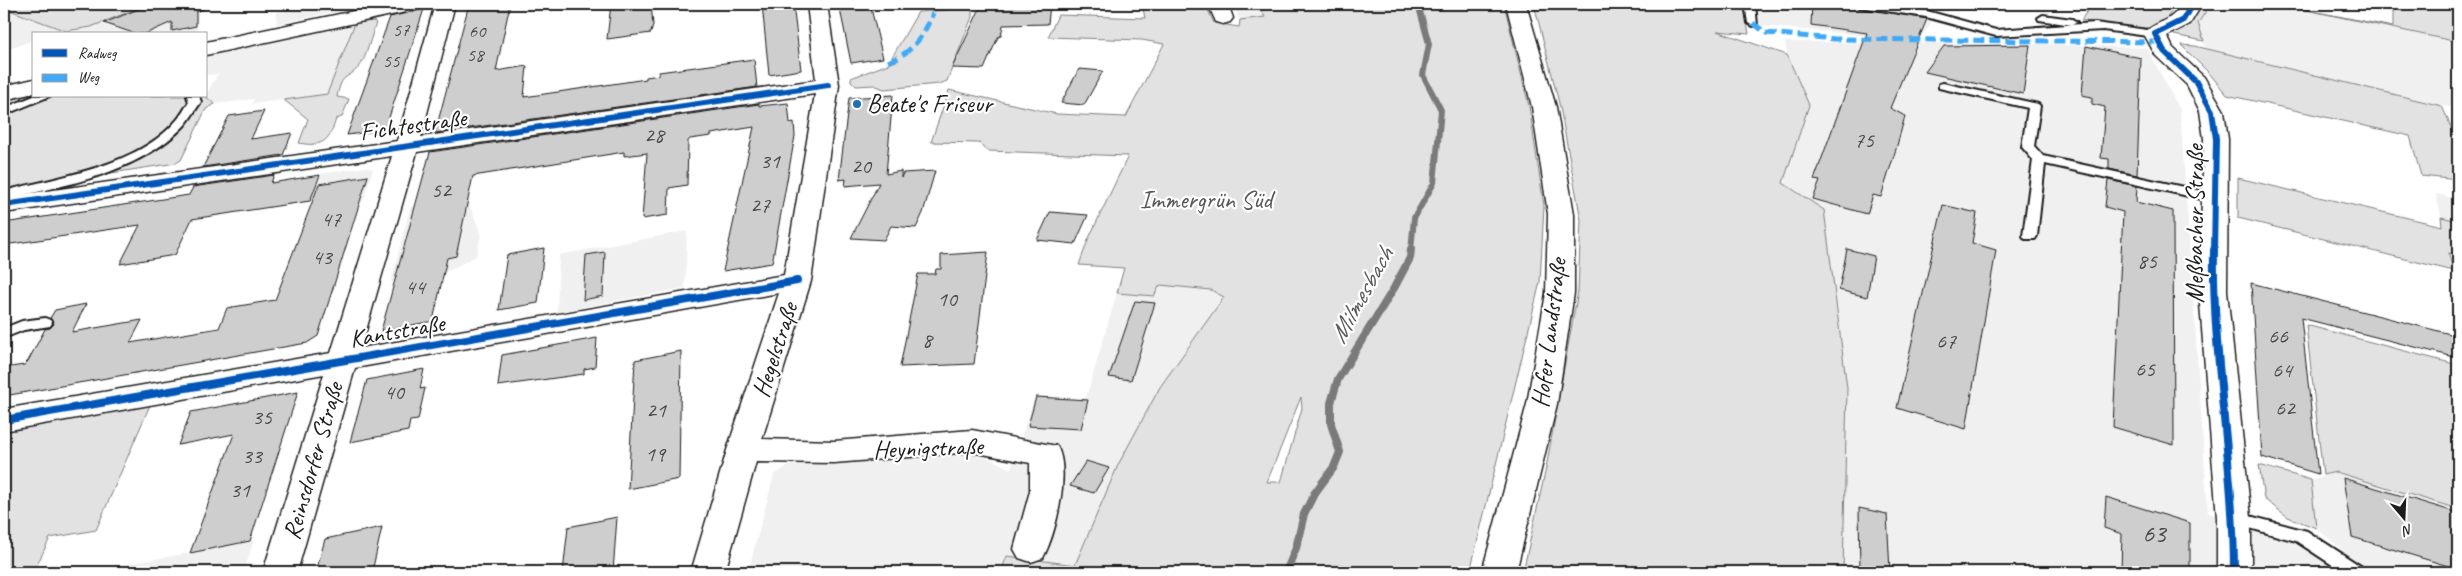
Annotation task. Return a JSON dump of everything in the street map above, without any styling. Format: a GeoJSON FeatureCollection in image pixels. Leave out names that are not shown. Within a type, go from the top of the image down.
{"type":"FeatureCollection","features":[{"type":"Feature","properties":{"kind":"street"},"geometry":{"type":"LineString","coordinates":[[208,48],[415,4]]}},
{"type":"Feature","properties":{"kind":"street","name":"Reinsdorfer Straße"},"geometry":{"type":"LineString","coordinates":[[280,572],[341,361],[407,146],[445,4]]}},
{"type":"Feature","properties":{"kind":"street","name":"Hegelstraße"},"geometry":{"type":"LineString","coordinates":[[708,572],[743,450],[797,281],[828,85],[817,4]]}},
{"type":"Feature","properties":{"kind":"street","name":"Hofer Landstraße"},"geometry":{"type":"LineString","coordinates":[[1499,572],[1542,404],[1560,293],[1561,214],[1544,107],[1516,4]]}},
{"type":"Feature","properties":{"kind":"street"},"geometry":{"type":"LineString","coordinates":[[2155,34],[2183,20],[2192,4]]}},
{"type":"Feature","properties":{"kind":"street","name":"Meßbacher Straße"},"geometry":{"type":"LineString","coordinates":[[2155,34],[2164,52],[2196,82],[2212,110],[2216,139],[2213,291],[2234,518],[2234,572]]}},
{"type":"Feature","properties":{"kind":"street","name":"Fichtestraße"},"geometry":{"type":"LineString","coordinates":[[4,205],[828,85]]}},
{"type":"Feature","properties":{"kind":"street"},"geometry":{"type":"LineString","coordinates":[[4,93],[32,86]]}},
{"type":"Feature","properties":{"kind":"street","name":"Kantstraße"},"geometry":{"type":"LineString","coordinates":[[4,420],[797,281]]}},
{"type":"Feature","properties":{"kind":"street","name":"Heynigstraße"},"geometry":{"type":"LineString","coordinates":[[743,450],[834,452],[972,441],[1046,454],[1046,491],[1031,549]]}},
{"type":"Feature","properties":{"kind":"lane"},"geometry":{"type":"LineString","coordinates":[[1750,4],[1753,23]]}},
{"type":"Feature","properties":{"kind":"lane"},"geometry":{"type":"LineString","coordinates":[[1860,4],[1927,14],[1996,33],[2103,27]]}},
{"type":"Feature","properties":{"kind":"lane"},"geometry":{"type":"LineString","coordinates":[[2043,18],[2155,34]]}},
{"type":"Feature","properties":{"kind":"lane"},"geometry":{"type":"LineString","coordinates":[[1943,86],[2034,106],[2028,147],[2039,159],[2215,198]]}},
{"type":"Feature","properties":{"kind":"lane"},"geometry":{"type":"LineString","coordinates":[[4,112],[39,98]]}},
{"type":"Feature","properties":{"kind":"lane"},"geometry":{"type":"LineString","coordinates":[[4,195],[95,171],[151,148],[172,134],[188,118],[195,102],[194,98]]}},
{"type":"Feature","properties":{"kind":"lane"},"geometry":{"type":"LineString","coordinates":[[2030,236],[2039,159]]}},
{"type":"Feature","properties":{"kind":"lane"},"geometry":{"type":"LineString","coordinates":[[4,333],[22,326],[45,323]]}},
{"type":"Feature","properties":{"kind":"lane"},"geometry":{"type":"LineString","coordinates":[[2234,518],[2301,536],[2356,572]]}},
{"type":"Feature","properties":{"kind":"shaded area"},"geometry":{"type":"Polygon","coordinates":[[[148,4],[190,4],[198,14],[197,32],[66,31],[91,27],[148,4]]]}},
{"type":"Feature","properties":{"kind":"shaded area"},"geometry":{"type":"Polygon","coordinates":[[[316,4],[359,4],[360,7],[277,24],[276,12],[316,4]]]}},
{"type":"Feature","properties":{"kind":"shaded area"},"geometry":{"type":"Polygon","coordinates":[[[1231,4],[1258,4],[1265,17],[1240,20],[1231,4]]]}},
{"type":"Feature","properties":{"kind":"shaded area"},"geometry":{"type":"Polygon","coordinates":[[[1754,4],[1941,4],[1928,28],[1916,40],[1761,26],[1755,14],[1754,4]]]}},
{"type":"Feature","properties":{"kind":"shaded area"},"geometry":{"type":"Polygon","coordinates":[[[2211,4],[2278,4],[2458,42],[2458,109],[2206,50],[2198,23],[2211,4]]]}},
{"type":"Feature","properties":{"kind":"shaded area"},"geometry":{"type":"Polygon","coordinates":[[[4,8],[66,31],[32,32],[32,41],[4,51],[4,8]]]}},
{"type":"Feature","properties":{"kind":"shaded area"},"geometry":{"type":"Polygon","coordinates":[[[355,23],[327,94],[252,104],[254,99],[215,104],[208,98],[208,91],[218,74],[208,75],[208,55],[355,23]]]}},
{"type":"Feature","properties":{"kind":"shaded area"},"geometry":{"type":"Polygon","coordinates":[[[1785,42],[2043,44],[2147,48],[2180,110],[2208,513],[2343,550],[2316,528],[2311,480],[2336,472],[2458,509],[2458,572],[1843,572],[1847,388],[1824,210],[1783,183],[1809,105],[1788,57],[1785,42]]]}},
{"type":"Feature","properties":{"kind":"shaded area"},"geometry":{"type":"Polygon","coordinates":[[[365,167],[373,169],[363,202],[336,207],[312,197],[321,174],[365,167]]]}},
{"type":"Feature","properties":{"kind":"shaded area"},"geometry":{"type":"Polygon","coordinates":[[[2436,194],[2458,199],[2458,221],[2441,217],[2436,194]]]}},
{"type":"Feature","properties":{"kind":"shaded area"},"geometry":{"type":"Polygon","coordinates":[[[458,201],[469,204],[481,234],[476,256],[444,273],[391,282],[410,208],[458,201]]]}},
{"type":"Feature","properties":{"kind":"shaded area"},"geometry":{"type":"Polygon","coordinates":[[[687,231],[685,288],[557,312],[559,255],[687,231]]]}},
{"type":"Feature","properties":{"kind":"shaded area"},"geometry":{"type":"Polygon","coordinates":[[[1160,285],[1211,290],[1225,296],[1160,387],[1118,465],[1075,566],[1008,556],[1001,572],[748,572],[774,475],[794,462],[954,447],[985,456],[1011,469],[1035,396],[1086,398],[1117,293],[1154,296],[1160,285]]]}},
{"type":"Feature","properties":{"kind":"shaded area"},"geometry":{"type":"Polygon","coordinates":[[[254,540],[244,572],[79,572],[190,553],[254,540]]]}},
{"type":"Feature","properties":{"kind":"green space"},"geometry":{"type":"Polygon","coordinates":[[[4,4],[148,4],[91,27],[66,31],[4,8],[4,4]]]}},
{"type":"Feature","properties":{"kind":"green space","name":"Immergrün Süd"},"geometry":{"type":"Polygon","coordinates":[[[1142,4],[1205,4],[1214,23],[1239,27],[1240,20],[1265,17],[1259,6],[1276,4],[1504,4],[1529,106],[1544,206],[1540,282],[1470,572],[1001,572],[1007,556],[1075,565],[1118,465],[1160,387],[1224,297],[1211,290],[1160,285],[1154,296],[1117,293],[1124,268],[1079,265],[1088,240],[1128,156],[988,151],[979,143],[931,142],[949,90],[1057,114],[1126,117],[1164,44],[1142,40],[1048,37],[1058,15],[1145,18],[1142,4]],[[1301,397],[1267,482],[1281,482],[1302,408],[1301,397]]]}},
{"type":"Feature","properties":{"kind":"green space"},"geometry":{"type":"Polygon","coordinates":[[[1534,4],[1744,4],[1749,34],[1717,31],[1787,55],[1809,105],[1783,183],[1824,210],[1847,388],[1843,572],[1523,572],[1546,468],[1578,291],[1581,220],[1560,107],[1534,4]]]}},
{"type":"Feature","properties":{"kind":"green space"},"geometry":{"type":"Polygon","coordinates":[[[2063,4],[2178,4],[2168,16],[2165,26],[2134,28],[2081,20],[2088,10],[2063,4]]]}},
{"type":"Feature","properties":{"kind":"green space"},"geometry":{"type":"Polygon","coordinates":[[[2204,4],[2211,4],[2198,23],[2204,41],[2174,35],[2173,32],[2192,19],[2204,4]]]}},
{"type":"Feature","properties":{"kind":"green space"},"geometry":{"type":"Polygon","coordinates":[[[2278,4],[2393,27],[2393,4],[2458,4],[2458,42],[2278,4]]]}},
{"type":"Feature","properties":{"kind":"green space"},"geometry":{"type":"Polygon","coordinates":[[[972,8],[972,17],[947,81],[939,84],[884,89],[874,85],[856,86],[851,81],[851,78],[899,60],[891,59],[918,12],[972,8]]]}},
{"type":"Feature","properties":{"kind":"green space"},"geometry":{"type":"Polygon","coordinates":[[[374,21],[376,23],[362,64],[343,80],[339,89],[337,97],[349,99],[342,117],[336,119],[331,132],[325,140],[314,144],[299,143],[308,119],[284,100],[327,94],[355,23],[374,21]]]}},
{"type":"Feature","properties":{"kind":"green space"},"geometry":{"type":"Polygon","coordinates":[[[2181,45],[2195,46],[2442,106],[2458,143],[2458,180],[2421,176],[2410,136],[2227,95],[2209,73],[2181,45]]]}},
{"type":"Feature","properties":{"kind":"green space"},"geometry":{"type":"Polygon","coordinates":[[[32,95],[32,98],[208,98],[215,104],[206,109],[181,160],[176,163],[99,175],[55,192],[4,199],[4,102],[32,95]]]}},
{"type":"Feature","properties":{"kind":"green space"},"geometry":{"type":"Polygon","coordinates":[[[2238,178],[2442,226],[2441,217],[2458,221],[2458,255],[2448,253],[2454,271],[2238,218],[2238,178]]]}},
{"type":"Feature","properties":{"kind":"green space"},"geometry":{"type":"Polygon","coordinates":[[[2306,325],[2458,365],[2458,509],[2336,472],[2323,475],[2306,325]]]}},
{"type":"Feature","properties":{"kind":"green space"},"geometry":{"type":"Polygon","coordinates":[[[150,405],[96,530],[50,538],[36,567],[38,572],[4,572],[4,431],[150,405]]]}},
{"type":"Feature","properties":{"kind":"green space"},"geometry":{"type":"Polygon","coordinates":[[[2259,465],[2311,480],[2316,528],[2288,517],[2264,499],[2259,465]]]}},
{"type":"Feature","properties":{"kind":"building"},"geometry":{"type":"Polygon","coordinates":[[[151,4],[214,4],[196,12],[196,26],[172,31],[172,22],[150,32],[130,32],[104,23],[151,4]]]}},
{"type":"Feature","properties":{"kind":"building"},"geometry":{"type":"Polygon","coordinates":[[[469,4],[510,4],[496,71],[527,66],[524,97],[646,79],[646,77],[659,75],[659,72],[754,59],[757,87],[435,133],[469,4]]]}},
{"type":"Feature","properties":{"kind":"building"},"geometry":{"type":"Polygon","coordinates":[[[611,4],[651,4],[653,25],[651,33],[607,39],[611,4]]]}},
{"type":"Feature","properties":{"kind":"building"},"geometry":{"type":"Polygon","coordinates":[[[762,4],[793,4],[801,70],[769,75],[762,4]]]}},
{"type":"Feature","properties":{"kind":"building"},"geometry":{"type":"Polygon","coordinates":[[[839,4],[870,4],[883,58],[851,63],[839,4]]]}},
{"type":"Feature","properties":{"kind":"building"},"geometry":{"type":"Polygon","coordinates":[[[982,4],[1050,4],[1048,24],[1003,25],[1001,36],[998,37],[984,69],[952,68],[982,4]]]}},
{"type":"Feature","properties":{"kind":"building"},"geometry":{"type":"Polygon","coordinates":[[[1812,4],[1839,4],[1927,19],[1890,108],[1905,116],[1881,197],[1873,195],[1867,214],[1813,199],[1820,181],[1814,180],[1867,33],[1811,25],[1812,4]]]}},
{"type":"Feature","properties":{"kind":"building"},"geometry":{"type":"Polygon","coordinates":[[[424,9],[385,130],[347,135],[390,17],[424,9]]]}},
{"type":"Feature","properties":{"kind":"building"},"geometry":{"type":"Polygon","coordinates":[[[2030,45],[2023,94],[1925,72],[1944,46],[2030,45]]]}},
{"type":"Feature","properties":{"kind":"building"},"geometry":{"type":"Polygon","coordinates":[[[2086,46],[2141,58],[2137,175],[2109,169],[2109,159],[2101,158],[2105,107],[2092,104],[2092,97],[2082,95],[2086,46]]]}},
{"type":"Feature","properties":{"kind":"building"},"geometry":{"type":"Polygon","coordinates":[[[1079,69],[1103,71],[1084,105],[1061,103],[1079,69]]]}},
{"type":"Feature","properties":{"kind":"building"},"geometry":{"type":"Polygon","coordinates":[[[893,95],[886,174],[901,171],[901,178],[903,173],[935,171],[923,213],[916,228],[891,226],[884,240],[851,238],[879,183],[845,186],[846,179],[839,180],[849,98],[893,95]]]}},
{"type":"Feature","properties":{"kind":"building"},"geometry":{"type":"Polygon","coordinates":[[[788,103],[790,123],[794,122],[795,136],[772,263],[723,271],[754,127],[711,134],[711,136],[690,139],[688,141],[687,185],[669,188],[668,215],[642,219],[647,153],[624,156],[624,152],[473,176],[456,256],[447,258],[433,321],[381,331],[430,152],[759,104],[759,106],[788,103]]]}},
{"type":"Feature","properties":{"kind":"building"},"geometry":{"type":"Polygon","coordinates":[[[264,111],[251,139],[292,133],[283,155],[203,167],[229,116],[264,111]]]}},
{"type":"Feature","properties":{"kind":"building"},"geometry":{"type":"Polygon","coordinates":[[[274,175],[271,183],[320,175],[310,201],[192,219],[175,255],[120,264],[140,225],[4,245],[4,223],[189,195],[193,187],[274,175]]]}},
{"type":"Feature","properties":{"kind":"building"},"geometry":{"type":"Polygon","coordinates":[[[368,176],[318,336],[307,343],[4,396],[4,368],[24,365],[28,361],[45,329],[50,328],[54,324],[50,318],[55,310],[86,304],[72,332],[142,320],[130,343],[219,328],[227,308],[275,300],[319,184],[368,176]]]}},
{"type":"Feature","properties":{"kind":"building"},"geometry":{"type":"Polygon","coordinates":[[[2108,180],[2137,186],[2136,202],[2173,211],[2174,445],[2113,427],[2123,212],[2105,207],[2108,180]]]}},
{"type":"Feature","properties":{"kind":"building"},"geometry":{"type":"Polygon","coordinates":[[[1943,205],[1977,213],[1972,243],[1996,250],[1966,429],[1897,408],[1943,205]]]}},
{"type":"Feature","properties":{"kind":"building"},"geometry":{"type":"Polygon","coordinates":[[[1050,212],[1088,215],[1075,244],[1037,240],[1050,212]]]}},
{"type":"Feature","properties":{"kind":"building"},"geometry":{"type":"Polygon","coordinates":[[[544,248],[538,303],[499,310],[507,255],[544,248]]]}},
{"type":"Feature","properties":{"kind":"building"},"geometry":{"type":"Polygon","coordinates":[[[1847,249],[1874,256],[1867,297],[1839,290],[1847,249]]]}},
{"type":"Feature","properties":{"kind":"building"},"geometry":{"type":"Polygon","coordinates":[[[605,252],[603,296],[583,300],[586,255],[605,252]]]}},
{"type":"Feature","properties":{"kind":"building"},"geometry":{"type":"Polygon","coordinates":[[[988,252],[974,364],[900,367],[918,274],[935,274],[936,269],[941,269],[941,255],[988,252]]]}},
{"type":"Feature","properties":{"kind":"building"},"geometry":{"type":"Polygon","coordinates":[[[2251,283],[2458,336],[2458,358],[2301,318],[2318,474],[2262,457],[2251,283]]]}},
{"type":"Feature","properties":{"kind":"building"},"geometry":{"type":"Polygon","coordinates":[[[1135,301],[1155,303],[1131,380],[1109,377],[1135,301]]]}},
{"type":"Feature","properties":{"kind":"building"},"geometry":{"type":"Polygon","coordinates":[[[597,338],[595,367],[584,369],[584,374],[498,386],[502,355],[597,338]]]}},
{"type":"Feature","properties":{"kind":"building"},"geometry":{"type":"Polygon","coordinates":[[[681,351],[679,479],[628,489],[635,360],[681,351]]]}},
{"type":"Feature","properties":{"kind":"building"},"geometry":{"type":"Polygon","coordinates":[[[424,369],[420,389],[425,388],[418,420],[410,421],[408,431],[350,442],[367,380],[424,369]]]}},
{"type":"Feature","properties":{"kind":"building"},"geometry":{"type":"Polygon","coordinates":[[[298,392],[250,541],[190,553],[234,434],[178,445],[191,412],[298,392]]]}},
{"type":"Feature","properties":{"kind":"building"},"geometry":{"type":"Polygon","coordinates":[[[1036,397],[1088,400],[1081,429],[1028,426],[1036,397]]]}},
{"type":"Feature","properties":{"kind":"building"},"geometry":{"type":"Polygon","coordinates":[[[1086,461],[1109,468],[1094,493],[1070,486],[1086,461]]]}},
{"type":"Feature","properties":{"kind":"building"},"geometry":{"type":"Polygon","coordinates":[[[2343,478],[2458,513],[2458,569],[2352,537],[2343,478]]]}},
{"type":"Feature","properties":{"kind":"building"},"geometry":{"type":"Polygon","coordinates":[[[2106,497],[2190,523],[2190,572],[2121,572],[2122,534],[2104,528],[2106,497]]]}},
{"type":"Feature","properties":{"kind":"building"},"geometry":{"type":"Polygon","coordinates":[[[1859,508],[1887,514],[1890,572],[1860,572],[1859,508]]]}},
{"type":"Feature","properties":{"kind":"building"},"geometry":{"type":"Polygon","coordinates":[[[617,517],[613,572],[563,572],[568,527],[617,517]]]}},
{"type":"Feature","properties":{"kind":"building"},"geometry":{"type":"Polygon","coordinates":[[[382,527],[372,572],[316,572],[325,539],[382,527]]]}},
{"type":"Feature","properties":{"kind":"waterway","name":"Milmesbach"},"geometry":{"type":"LineString","coordinates":[[1411,251],[1414,218],[1434,183],[1441,110],[1423,75],[1429,44],[1418,4]]}},
{"type":"Feature","properties":{"kind":"waterway","name":"Milmesbach"},"geometry":{"type":"LineString","coordinates":[[1286,572],[1296,548],[1304,514],[1314,494],[1334,467],[1340,452],[1331,424],[1331,403],[1338,379],[1394,288],[1410,258],[1411,249]]}},
{"type":"Feature","properties":{"kind":"marked path"},"geometry":{"type":"LineString","coordinates":[[888,62],[905,54],[917,44],[926,30],[933,13]]}},
{"type":"Feature","properties":{"kind":"marked path"},"geometry":{"type":"LineString","coordinates":[[1753,23],[1766,33],[1835,39],[2160,42]]}},
{"type":"Feature","properties":{"kind":"cycle path"},"geometry":{"type":"LineString","coordinates":[[2192,4],[2183,20],[2155,34],[2164,51],[2196,82],[2212,111],[2216,139],[2213,291],[2234,518],[2234,572]]}},
{"type":"Feature","properties":{"kind":"cycle path"},"geometry":{"type":"LineString","coordinates":[[4,205],[828,85]]}},
{"type":"Feature","properties":{"kind":"cycle path"},"geometry":{"type":"LineString","coordinates":[[4,420],[797,281]]}},
{"type":"Feature","properties":{"kind":"place","name":"Beate's Friseur"},"geometry":{"type":"Point","coordinates":[857,104]}}]}
